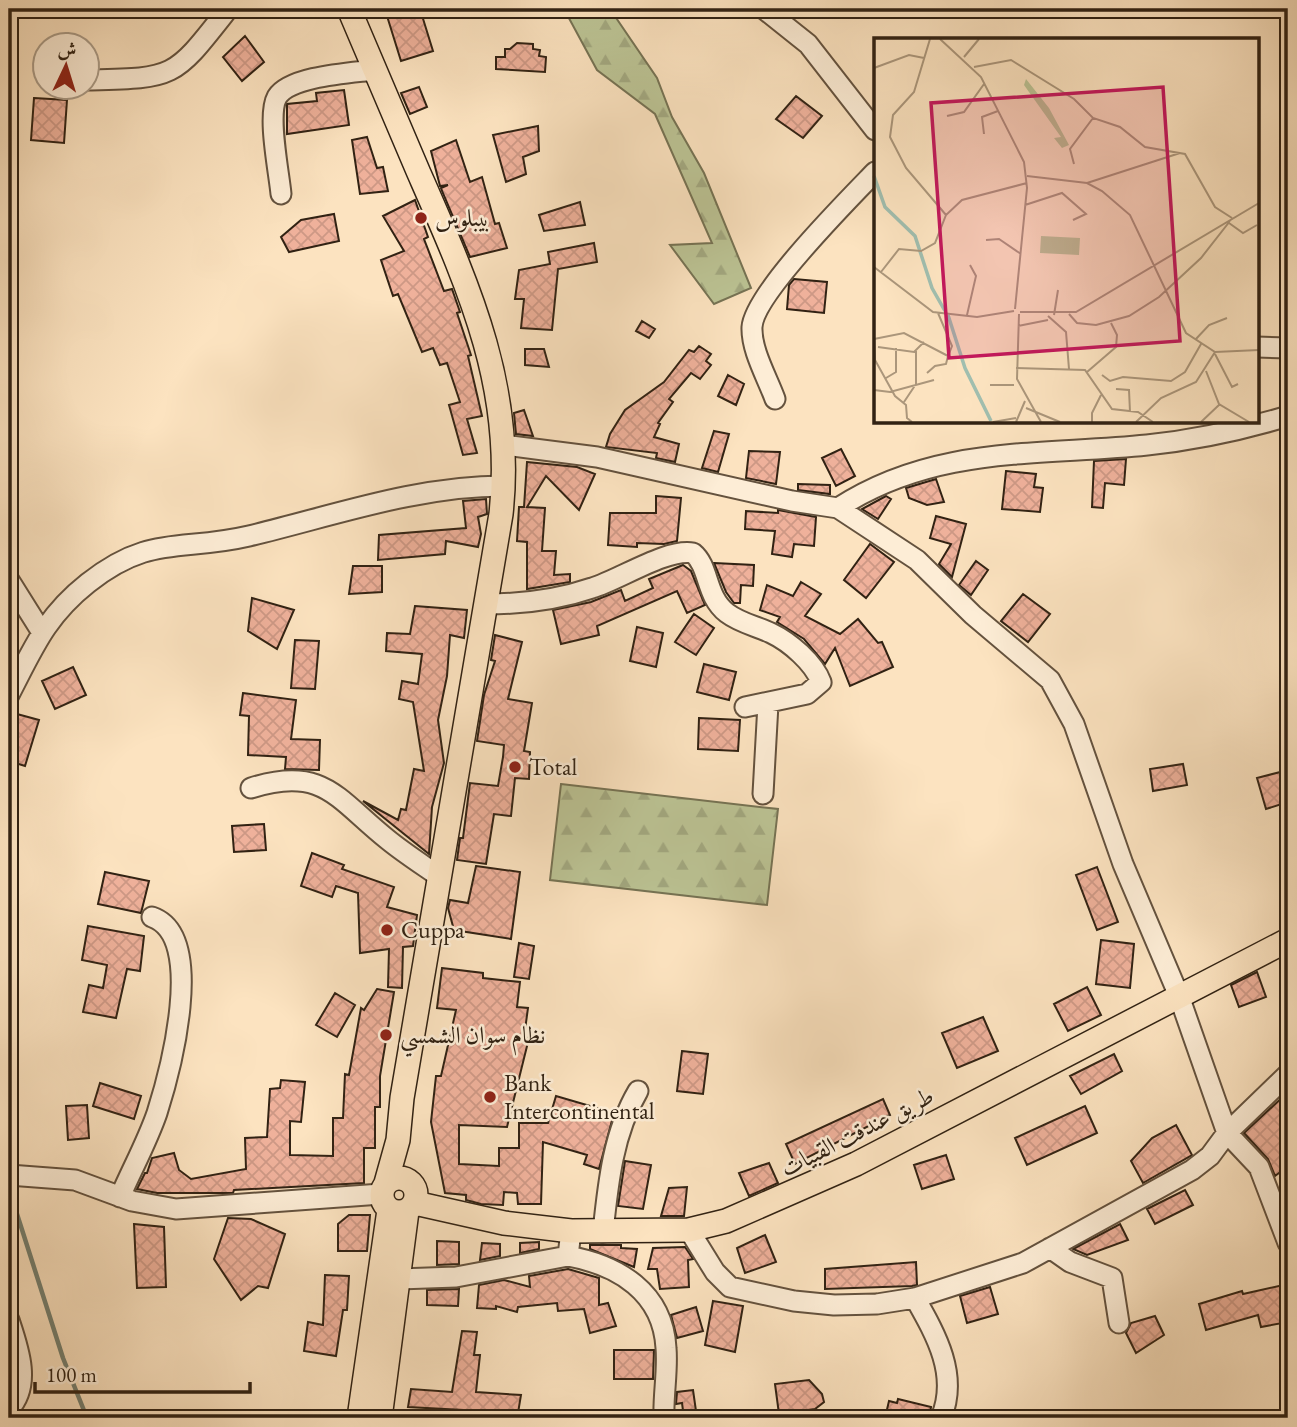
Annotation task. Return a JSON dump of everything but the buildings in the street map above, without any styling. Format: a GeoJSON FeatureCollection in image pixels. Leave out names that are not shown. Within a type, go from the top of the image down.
{"type":"FeatureCollection","features":[{"type":"Feature","properties":{"kind":"main road"},"geometry":{"type":"LineString","coordinates":[[349,9],[472,298],[493,366],[504,445],[505,486],[402,1098],[398,1140],[399,1279],[380,1418]]}},
{"type":"Feature","properties":{"kind":"main road","name":"طريق عندقت القبيات"},"geometry":{"type":"LineString","coordinates":[[398,1197],[503,1223],[571,1231],[689,1230],[726,1221],[812,1186],[1288,940]]}},
{"type":"Feature","properties":{"kind":"main road"},"geometry":{"type":"LineString","coordinates":[[359,1418],[398,1197]]}},
{"type":"Feature","properties":{"kind":"street"},"geometry":{"type":"LineString","coordinates":[[102,80],[141,79],[168,74],[194,51],[228,9]]}},
{"type":"Feature","properties":{"kind":"street"},"geometry":{"type":"LineString","coordinates":[[764,9],[808,44],[874,129]]}},
{"type":"Feature","properties":{"kind":"street"},"geometry":{"type":"LineString","coordinates":[[281,194],[273,118],[277,97],[284,90],[306,80],[374,70]]}},
{"type":"Feature","properties":{"kind":"street"},"geometry":{"type":"LineString","coordinates":[[775,399],[753,336],[756,314],[770,290],[874,173]]}},
{"type":"Feature","properties":{"kind":"street"},"geometry":{"type":"LineString","coordinates":[[1258,347],[1288,348]]}},
{"type":"Feature","properties":{"kind":"street"},"geometry":{"type":"LineString","coordinates":[[1258,423],[1288,416]]}},
{"type":"Feature","properties":{"kind":"street"},"geometry":{"type":"LineString","coordinates":[[838,508],[885,481],[959,460],[1044,450],[1181,441],[1254,424]]}},
{"type":"Feature","properties":{"kind":"street"},"geometry":{"type":"LineString","coordinates":[[504,445],[597,457],[792,501],[838,508],[917,560],[973,615],[1050,680],[1074,724],[1122,864],[1178,996],[1227,1133],[1259,1167],[1288,1243]]}},
{"type":"Feature","properties":{"kind":"street"},"geometry":{"type":"LineString","coordinates":[[9,695],[41,631],[89,583],[134,554],[154,547],[242,538],[347,509],[458,488],[505,486]]}},
{"type":"Feature","properties":{"kind":"street"},"geometry":{"type":"LineString","coordinates":[[486,604],[523,602],[590,589],[675,554],[693,553],[720,608],[741,622],[775,634],[818,674],[821,682],[814,691],[768,704],[745,707]]}},
{"type":"Feature","properties":{"kind":"street"},"geometry":{"type":"LineString","coordinates":[[9,580],[41,631]]}},
{"type":"Feature","properties":{"kind":"street"},"geometry":{"type":"LineString","coordinates":[[763,794],[768,704]]}},
{"type":"Feature","properties":{"kind":"street"},"geometry":{"type":"LineString","coordinates":[[251,788],[283,780],[313,782],[328,787],[386,839],[440,877]]}},
{"type":"Feature","properties":{"kind":"street"},"geometry":{"type":"LineString","coordinates":[[120,1197],[157,1113],[174,1045],[182,982],[175,940],[166,925],[152,917]]}},
{"type":"Feature","properties":{"kind":"street"},"geometry":{"type":"LineString","coordinates":[[689,1230],[715,1272],[730,1287],[748,1293],[834,1305],[877,1304],[915,1298],[999,1272],[1050,1248],[1192,1170],[1210,1156],[1227,1133],[1288,1074]]}},
{"type":"Feature","properties":{"kind":"street"},"geometry":{"type":"LineString","coordinates":[[603,1232],[606,1197],[618,1138],[638,1091]]}},
{"type":"Feature","properties":{"kind":"street"},"geometry":{"type":"LineString","coordinates":[[9,1175],[71,1179],[120,1197],[176,1209],[398,1197]]}},
{"type":"Feature","properties":{"kind":"street"},"geometry":{"type":"LineString","coordinates":[[568,1256],[571,1231]]}},
{"type":"Feature","properties":{"kind":"street"},"geometry":{"type":"LineString","coordinates":[[1050,1248],[1070,1262],[1112,1278],[1119,1323]]}},
{"type":"Feature","properties":{"kind":"street"},"geometry":{"type":"LineString","coordinates":[[399,1279],[456,1277],[568,1256],[616,1269],[645,1294],[666,1342],[664,1418]]}},
{"type":"Feature","properties":{"kind":"street"},"geometry":{"type":"LineString","coordinates":[[915,1298],[935,1333],[944,1359],[948,1389],[941,1418]]}},
{"type":"Feature","properties":{"kind":"street"},"geometry":{"type":"LineString","coordinates":[[9,1320],[18,1348],[21,1374],[19,1392],[9,1409]]}},
{"type":"Feature","properties":{"kind":"green space"},"geometry":{"type":"Polygon","coordinates":[[[564,9],[610,9],[657,78],[672,117],[704,173],[751,288],[714,304],[670,245],[712,243],[655,114],[597,70],[564,9]]]}},
{"type":"Feature","properties":{"kind":"green space"},"geometry":{"type":"Polygon","coordinates":[[[561,784],[778,809],[767,905],[550,880],[561,784]]]}},
{"type":"Feature","properties":{"kind":"waterway"},"geometry":{"type":"LineString","coordinates":[[9,1189],[63,1358],[87,1418]]}},
{"type":"Feature","properties":{"kind":"place","name":"بيبلوس"},"geometry":{"type":"Point","coordinates":[421,218]}},
{"type":"Feature","properties":{"kind":"place","name":"Total"},"geometry":{"type":"Point","coordinates":[515,767]}},
{"type":"Feature","properties":{"kind":"place","name":"Cuppa"},"geometry":{"type":"Point","coordinates":[387,930]}},
{"type":"Feature","properties":{"kind":"place","name":"نظام سوان الشمسي"},"geometry":{"type":"Point","coordinates":[386,1035]}},
{"type":"Feature","properties":{"kind":"place","name":"Bank Intercontinental"},"geometry":{"type":"Point","coordinates":[490,1097]}}]}
